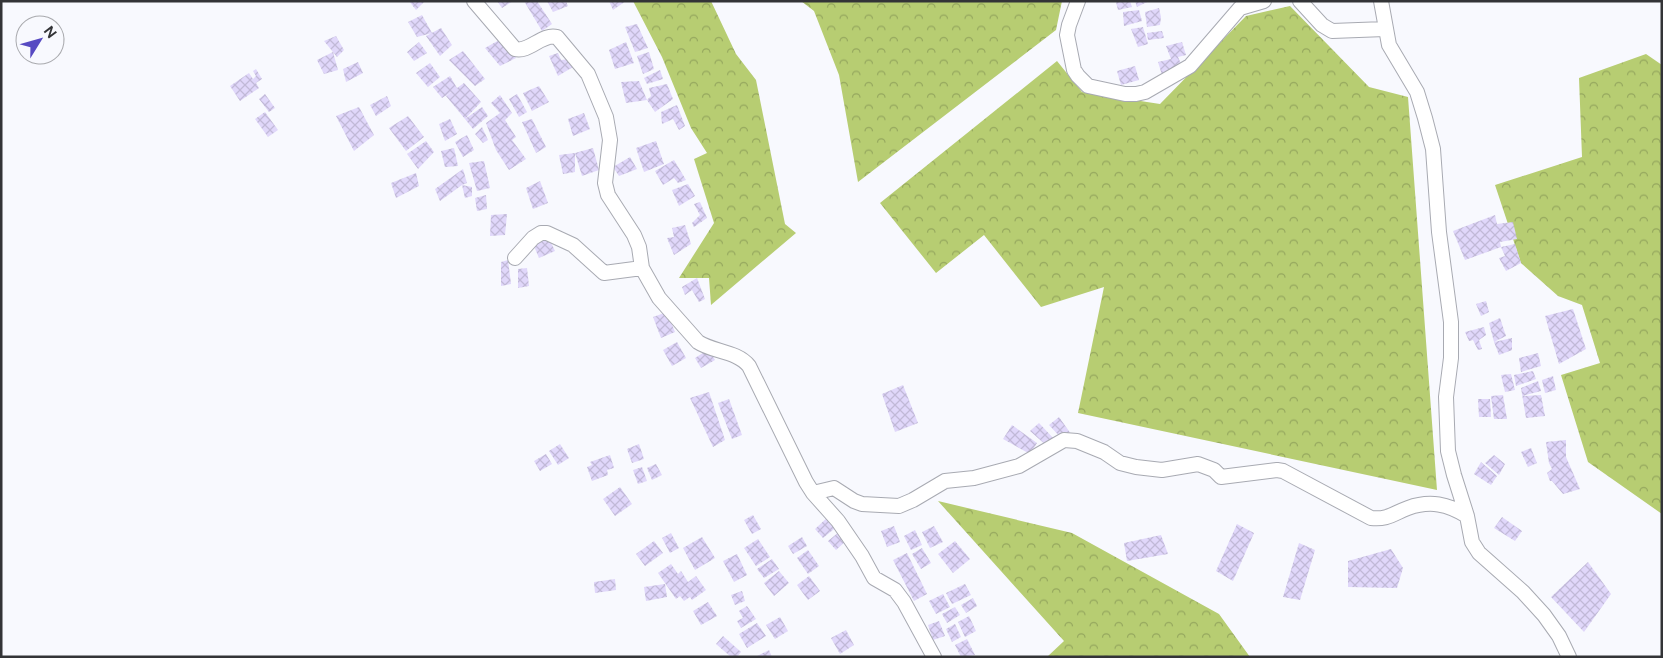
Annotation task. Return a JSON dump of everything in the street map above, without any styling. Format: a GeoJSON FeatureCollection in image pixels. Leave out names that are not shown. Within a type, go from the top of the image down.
{"type":"FeatureCollection","features":[{"type":"Feature","properties":{"kind":"street"},"geometry":{"type":"LineString","coordinates":[[474,1],[515,49],[521,50],[549,37],[557,37],[588,74],[609,129],[610,140],[605,189],[634,235],[639,247],[642,268],[659,298],[698,342],[704,346],[742,359],[749,366],[797,465],[813,493],[838,520],[874,578],[894,590],[904,602],[934,657]]}},
{"type":"Feature","properties":{"kind":"street"},"geometry":{"type":"LineString","coordinates":[[1078,1],[1067,30],[1074,70],[1088,86],[1125,94],[1145,92],[1190,66],[1240,8],[1264,1]]}},
{"type":"Feature","properties":{"kind":"street"},"geometry":{"type":"LineString","coordinates":[[1300,1],[1322,24],[1332,31],[1385,29]]}},
{"type":"Feature","properties":{"kind":"street"},"geometry":{"type":"LineString","coordinates":[[1381,1],[1389,45],[1416,92],[1425,118],[1432,149],[1439,232],[1451,322],[1451,358],[1446,397],[1448,451],[1467,516],[1472,542],[1479,553],[1523,592],[1544,615],[1559,636],[1569,657]]}},
{"type":"Feature","properties":{"kind":"street"},"geometry":{"type":"LineString","coordinates":[[515,258],[533,238],[541,233],[546,233],[573,245],[604,273],[642,268]]}},
{"type":"Feature","properties":{"kind":"street"},"geometry":{"type":"LineString","coordinates":[[813,493],[834,488],[862,504],[899,506],[945,481],[974,478],[1020,466],[1064,440],[1076,441],[1104,452],[1120,463],[1145,468],[1162,470],[1198,464],[1214,470],[1222,477],[1277,470],[1283,471],[1372,518],[1382,519],[1410,507],[1438,503],[1455,508],[1467,516]]}},
{"type":"Feature","properties":{"kind":"green space"},"geometry":{"type":"Polygon","coordinates":[[[633,1],[711,1],[736,54],[756,80],[785,224],[796,233],[711,305],[709,278],[679,278],[714,223],[694,159],[707,153],[691,128],[662,57],[633,1]]]}},
{"type":"Feature","properties":{"kind":"green space"},"geometry":{"type":"Polygon","coordinates":[[[801,1],[1062,1],[1056,30],[858,182],[839,75],[814,11],[801,1]]]}},
{"type":"Feature","properties":{"kind":"green space"},"geometry":{"type":"Polygon","coordinates":[[[1290,6],[1369,87],[1408,97],[1437,490],[1078,413],[1104,287],[1041,307],[984,235],[936,273],[880,203],[1057,61],[1082,92],[1160,104],[1246,16],[1290,6]]]}},
{"type":"Feature","properties":{"kind":"green space"},"geometry":{"type":"Polygon","coordinates":[[[1646,54],[1662,65],[1662,514],[1588,462],[1561,375],[1600,363],[1582,305],[1558,296],[1521,263],[1495,185],[1582,157],[1579,78],[1646,54]]]}},
{"type":"Feature","properties":{"kind":"green space"},"geometry":{"type":"Polygon","coordinates":[[[938,501],[1072,533],[1219,614],[1250,657],[1047,657],[1064,641],[938,501]]]}},
{"type":"Feature","properties":{"kind":"building"},"geometry":{"type":"Polygon","coordinates":[[[409,1],[425,1],[416,10],[409,1]]]}},
{"type":"Feature","properties":{"kind":"building"},"geometry":{"type":"Polygon","coordinates":[[[497,1],[513,1],[502,8],[497,1]]]}},
{"type":"Feature","properties":{"kind":"building"},"geometry":{"type":"Polygon","coordinates":[[[524,1],[537,1],[552,24],[542,31],[524,1]]]}},
{"type":"Feature","properties":{"kind":"building"},"geometry":{"type":"Polygon","coordinates":[[[547,1],[566,1],[568,6],[553,12],[547,1]]]}},
{"type":"Feature","properties":{"kind":"building"},"geometry":{"type":"Polygon","coordinates":[[[609,1],[626,1],[613,10],[609,1]]]}},
{"type":"Feature","properties":{"kind":"building"},"geometry":{"type":"Polygon","coordinates":[[[1130,1],[1132,7],[1118,10],[1116,2],[1130,1]]]}},
{"type":"Feature","properties":{"kind":"building"},"geometry":{"type":"Polygon","coordinates":[[[1135,1],[1149,1],[1137,7],[1135,1]]]}},
{"type":"Feature","properties":{"kind":"building"},"geometry":{"type":"Polygon","coordinates":[[[1159,8],[1160,25],[1147,27],[1145,12],[1159,8]]]}},
{"type":"Feature","properties":{"kind":"building"},"geometry":{"type":"Polygon","coordinates":[[[1139,10],[1142,21],[1124,26],[1123,12],[1139,10]]]}},
{"type":"Feature","properties":{"kind":"building"},"geometry":{"type":"Polygon","coordinates":[[[422,15],[432,33],[417,37],[408,22],[422,15]]]}},
{"type":"Feature","properties":{"kind":"building"},"geometry":{"type":"Polygon","coordinates":[[[637,24],[648,48],[635,52],[625,27],[637,24]]]}},
{"type":"Feature","properties":{"kind":"building"},"geometry":{"type":"Polygon","coordinates":[[[1143,27],[1148,44],[1138,47],[1131,29],[1143,27]]]}},
{"type":"Feature","properties":{"kind":"building"},"geometry":{"type":"Polygon","coordinates":[[[441,28],[452,45],[440,56],[426,36],[441,28]]]}},
{"type":"Feature","properties":{"kind":"building"},"geometry":{"type":"Polygon","coordinates":[[[1162,31],[1164,38],[1148,40],[1147,33],[1162,31]]]}},
{"type":"Feature","properties":{"kind":"building"},"geometry":{"type":"Polygon","coordinates":[[[336,36],[344,50],[337,57],[324,41],[336,36]]]}},
{"type":"Feature","properties":{"kind":"building"},"geometry":{"type":"Polygon","coordinates":[[[501,39],[516,58],[500,66],[485,48],[501,39]]]}},
{"type":"Feature","properties":{"kind":"building"},"geometry":{"type":"Polygon","coordinates":[[[419,42],[427,53],[414,61],[407,52],[419,42]]]}},
{"type":"Feature","properties":{"kind":"building"},"geometry":{"type":"Polygon","coordinates":[[[626,42],[634,63],[615,69],[609,50],[626,42]]]}},
{"type":"Feature","properties":{"kind":"building"},"geometry":{"type":"Polygon","coordinates":[[[1182,42],[1186,55],[1178,57],[1182,66],[1162,75],[1158,62],[1171,59],[1166,46],[1182,42]]]}},
{"type":"Feature","properties":{"kind":"building"},"geometry":{"type":"Polygon","coordinates":[[[463,51],[485,79],[475,86],[449,60],[463,51]]]}},
{"type":"Feature","properties":{"kind":"building"},"geometry":{"type":"Polygon","coordinates":[[[333,52],[338,70],[324,74],[317,60],[333,52]]]}},
{"type":"Feature","properties":{"kind":"building"},"geometry":{"type":"Polygon","coordinates":[[[649,52],[654,69],[643,74],[637,56],[649,52]]]}},
{"type":"Feature","properties":{"kind":"building"},"geometry":{"type":"Polygon","coordinates":[[[558,53],[561,60],[569,59],[573,67],[558,76],[549,56],[558,53]]]}},
{"type":"Feature","properties":{"kind":"building"},"geometry":{"type":"Polygon","coordinates":[[[358,62],[363,73],[346,82],[343,69],[358,62]]]}},
{"type":"Feature","properties":{"kind":"building"},"geometry":{"type":"Polygon","coordinates":[[[430,63],[440,77],[428,87],[416,73],[430,63]]]}},
{"type":"Feature","properties":{"kind":"building"},"geometry":{"type":"Polygon","coordinates":[[[1135,66],[1139,80],[1121,85],[1117,71],[1135,66]]]}},
{"type":"Feature","properties":{"kind":"building"},"geometry":{"type":"Polygon","coordinates":[[[256,69],[262,79],[256,83],[259,88],[240,101],[230,86],[249,73],[253,79],[256,76],[253,71],[256,69]]]}},
{"type":"Feature","properties":{"kind":"building"},"geometry":{"type":"Polygon","coordinates":[[[660,70],[663,79],[647,84],[644,78],[660,70]]]}},
{"type":"Feature","properties":{"kind":"building"},"geometry":{"type":"Polygon","coordinates":[[[450,76],[457,88],[464,83],[481,102],[465,119],[446,96],[453,91],[442,98],[433,87],[450,76]]]}},
{"type":"Feature","properties":{"kind":"building"},"geometry":{"type":"Polygon","coordinates":[[[639,81],[647,100],[626,103],[621,82],[639,81]]]}},
{"type":"Feature","properties":{"kind":"building"},"geometry":{"type":"Polygon","coordinates":[[[667,84],[673,99],[655,112],[647,100],[651,96],[649,88],[667,84]]]}},
{"type":"Feature","properties":{"kind":"building"},"geometry":{"type":"Polygon","coordinates":[[[539,86],[549,102],[532,111],[523,93],[539,86]]]}},
{"type":"Feature","properties":{"kind":"building"},"geometry":{"type":"Polygon","coordinates":[[[265,94],[275,108],[269,112],[259,99],[265,94]]]}},
{"type":"Feature","properties":{"kind":"building"},"geometry":{"type":"Polygon","coordinates":[[[517,94],[527,112],[519,117],[509,99],[517,94]]]}},
{"type":"Feature","properties":{"kind":"building"},"geometry":{"type":"Polygon","coordinates":[[[500,95],[512,113],[505,120],[516,137],[512,140],[526,159],[509,170],[496,150],[486,123],[500,113],[491,103],[500,95]]]}},
{"type":"Feature","properties":{"kind":"building"},"geometry":{"type":"Polygon","coordinates":[[[387,96],[391,106],[376,116],[370,105],[387,96]]]}},
{"type":"Feature","properties":{"kind":"building"},"geometry":{"type":"Polygon","coordinates":[[[677,105],[685,126],[679,130],[673,119],[662,124],[661,112],[677,105]]]}},
{"type":"Feature","properties":{"kind":"building"},"geometry":{"type":"Polygon","coordinates":[[[359,107],[374,135],[354,151],[336,116],[359,107]]]}},
{"type":"Feature","properties":{"kind":"building"},"geometry":{"type":"Polygon","coordinates":[[[482,107],[488,116],[473,129],[465,119],[482,107]]]}},
{"type":"Feature","properties":{"kind":"building"},"geometry":{"type":"Polygon","coordinates":[[[265,112],[278,130],[268,137],[255,119],[265,112]]]}},
{"type":"Feature","properties":{"kind":"building"},"geometry":{"type":"Polygon","coordinates":[[[584,113],[590,129],[573,136],[568,119],[584,113]]]}},
{"type":"Feature","properties":{"kind":"building"},"geometry":{"type":"Polygon","coordinates":[[[408,116],[424,137],[406,151],[389,128],[408,116]]]}},
{"type":"Feature","properties":{"kind":"building"},"geometry":{"type":"Polygon","coordinates":[[[450,119],[457,134],[445,141],[439,124],[450,119]]]}},
{"type":"Feature","properties":{"kind":"building"},"geometry":{"type":"Polygon","coordinates":[[[532,119],[546,147],[536,153],[522,122],[532,119]]]}},
{"type":"Feature","properties":{"kind":"building"},"geometry":{"type":"Polygon","coordinates":[[[482,127],[488,140],[483,143],[475,134],[482,127]]]}},
{"type":"Feature","properties":{"kind":"building"},"geometry":{"type":"Polygon","coordinates":[[[467,135],[474,150],[463,157],[455,142],[467,135]]]}},
{"type":"Feature","properties":{"kind":"building"},"geometry":{"type":"Polygon","coordinates":[[[426,141],[434,152],[418,169],[407,154],[426,141]]]}},
{"type":"Feature","properties":{"kind":"building"},"geometry":{"type":"Polygon","coordinates":[[[656,141],[664,164],[644,172],[636,148],[656,141]]]}},
{"type":"Feature","properties":{"kind":"building"},"geometry":{"type":"Polygon","coordinates":[[[454,148],[458,166],[445,167],[441,151],[454,148]]]}},
{"type":"Feature","properties":{"kind":"building"},"geometry":{"type":"Polygon","coordinates":[[[593,148],[599,170],[582,176],[575,153],[593,148]]]}},
{"type":"Feature","properties":{"kind":"building"},"geometry":{"type":"Polygon","coordinates":[[[575,153],[575,172],[563,174],[559,155],[575,153]]]}},
{"type":"Feature","properties":{"kind":"building"},"geometry":{"type":"Polygon","coordinates":[[[630,157],[637,169],[619,176],[613,167],[630,157]]]}},
{"type":"Feature","properties":{"kind":"building"},"geometry":{"type":"Polygon","coordinates":[[[674,160],[686,180],[678,183],[674,178],[663,185],[655,171],[674,160]]]}},
{"type":"Feature","properties":{"kind":"building"},"geometry":{"type":"Polygon","coordinates":[[[484,161],[490,188],[477,191],[469,163],[484,161]]]}},
{"type":"Feature","properties":{"kind":"building"},"geometry":{"type":"Polygon","coordinates":[[[463,169],[467,183],[440,201],[435,189],[463,169]]]}},
{"type":"Feature","properties":{"kind":"building"},"geometry":{"type":"Polygon","coordinates":[[[416,173],[419,186],[396,198],[391,183],[416,173]]]}},
{"type":"Feature","properties":{"kind":"building"},"geometry":{"type":"Polygon","coordinates":[[[540,181],[548,203],[533,209],[526,188],[540,181]]]}},
{"type":"Feature","properties":{"kind":"building"},"geometry":{"type":"Polygon","coordinates":[[[688,184],[695,196],[679,206],[672,190],[688,184]]]}},
{"type":"Feature","properties":{"kind":"building"},"geometry":{"type":"Polygon","coordinates":[[[462,185],[472,187],[472,196],[465,198],[462,185]]]}},
{"type":"Feature","properties":{"kind":"building"},"geometry":{"type":"Polygon","coordinates":[[[486,195],[487,209],[477,211],[475,198],[486,195]]]}},
{"type":"Feature","properties":{"kind":"building"},"geometry":{"type":"Polygon","coordinates":[[[700,202],[707,218],[694,227],[692,223],[700,215],[694,204],[700,202]]]}},
{"type":"Feature","properties":{"kind":"building"},"geometry":{"type":"Polygon","coordinates":[[[507,214],[505,235],[490,236],[491,215],[507,214]]]}},
{"type":"Feature","properties":{"kind":"building"},"geometry":{"type":"Polygon","coordinates":[[[1495,215],[1497,224],[1513,222],[1517,239],[1500,242],[1501,247],[1465,260],[1453,231],[1495,215]]]}},
{"type":"Feature","properties":{"kind":"building"},"geometry":{"type":"Polygon","coordinates":[[[685,225],[691,244],[674,255],[667,238],[674,237],[672,228],[685,225]]]}},
{"type":"Feature","properties":{"kind":"building"},"geometry":{"type":"Polygon","coordinates":[[[548,236],[555,251],[539,258],[533,244],[548,236]]]}},
{"type":"Feature","properties":{"kind":"building"},"geometry":{"type":"Polygon","coordinates":[[[1515,244],[1521,263],[1506,271],[1499,258],[1505,256],[1501,247],[1515,244]]]}},
{"type":"Feature","properties":{"kind":"building"},"geometry":{"type":"Polygon","coordinates":[[[508,260],[511,284],[501,286],[501,262],[508,260]]]}},
{"type":"Feature","properties":{"kind":"building"},"geometry":{"type":"Polygon","coordinates":[[[527,268],[529,286],[518,288],[518,269],[527,268]]]}},
{"type":"Feature","properties":{"kind":"building"},"geometry":{"type":"Polygon","coordinates":[[[697,278],[705,299],[699,302],[692,290],[685,295],[682,287],[697,278]]]}},
{"type":"Feature","properties":{"kind":"building"},"geometry":{"type":"Polygon","coordinates":[[[1486,301],[1489,312],[1481,316],[1476,304],[1486,301]]]}},
{"type":"Feature","properties":{"kind":"building"},"geometry":{"type":"Polygon","coordinates":[[[1573,309],[1586,349],[1559,364],[1545,316],[1573,309]]]}},
{"type":"Feature","properties":{"kind":"building"},"geometry":{"type":"Polygon","coordinates":[[[667,312],[675,332],[661,338],[653,317],[667,312]]]}},
{"type":"Feature","properties":{"kind":"building"},"geometry":{"type":"Polygon","coordinates":[[[1500,318],[1506,336],[1494,342],[1489,323],[1500,318]]]}},
{"type":"Feature","properties":{"kind":"building"},"geometry":{"type":"Polygon","coordinates":[[[1484,327],[1486,335],[1479,340],[1482,349],[1478,350],[1473,340],[1469,341],[1465,332],[1484,327]]]}},
{"type":"Feature","properties":{"kind":"building"},"geometry":{"type":"Polygon","coordinates":[[[1512,338],[1512,350],[1499,355],[1494,342],[1512,338]]]}},
{"type":"Feature","properties":{"kind":"building"},"geometry":{"type":"Polygon","coordinates":[[[677,342],[686,358],[672,366],[663,350],[677,342]]]}},
{"type":"Feature","properties":{"kind":"building"},"geometry":{"type":"Polygon","coordinates":[[[709,349],[715,360],[701,368],[695,358],[709,349]]]}},
{"type":"Feature","properties":{"kind":"building"},"geometry":{"type":"Polygon","coordinates":[[[1538,353],[1541,366],[1521,372],[1519,358],[1538,353]]]}},
{"type":"Feature","properties":{"kind":"building"},"geometry":{"type":"Polygon","coordinates":[[[1533,371],[1536,379],[1516,386],[1514,375],[1533,371]]]}},
{"type":"Feature","properties":{"kind":"building"},"geometry":{"type":"Polygon","coordinates":[[[1511,374],[1515,390],[1505,392],[1501,375],[1511,374]]]}},
{"type":"Feature","properties":{"kind":"building"},"geometry":{"type":"Polygon","coordinates":[[[1553,376],[1556,390],[1545,393],[1542,380],[1553,376]]]}},
{"type":"Feature","properties":{"kind":"building"},"geometry":{"type":"Polygon","coordinates":[[[1538,381],[1541,391],[1522,396],[1521,388],[1538,381]]]}},
{"type":"Feature","properties":{"kind":"building"},"geometry":{"type":"Polygon","coordinates":[[[903,385],[918,423],[895,432],[882,394],[903,385]]]}},
{"type":"Feature","properties":{"kind":"building"},"geometry":{"type":"Polygon","coordinates":[[[709,392],[725,440],[713,447],[690,398],[709,392]]]}},
{"type":"Feature","properties":{"kind":"building"},"geometry":{"type":"Polygon","coordinates":[[[1503,395],[1507,419],[1494,419],[1491,396],[1503,395]]]}},
{"type":"Feature","properties":{"kind":"building"},"geometry":{"type":"Polygon","coordinates":[[[1541,395],[1545,416],[1526,418],[1522,396],[1541,395]]]}},
{"type":"Feature","properties":{"kind":"building"},"geometry":{"type":"Polygon","coordinates":[[[729,399],[742,435],[732,439],[718,403],[729,399]]]}},
{"type":"Feature","properties":{"kind":"building"},"geometry":{"type":"Polygon","coordinates":[[[1478,399],[1490,399],[1491,417],[1479,417],[1478,399]]]}},
{"type":"Feature","properties":{"kind":"building"},"geometry":{"type":"Polygon","coordinates":[[[1059,417],[1071,434],[1062,439],[1049,425],[1059,417]]]}},
{"type":"Feature","properties":{"kind":"building"},"geometry":{"type":"Polygon","coordinates":[[[1039,423],[1055,440],[1047,446],[1030,431],[1039,423]]]}},
{"type":"Feature","properties":{"kind":"building"},"geometry":{"type":"Polygon","coordinates":[[[1012,425],[1037,443],[1030,454],[1003,439],[1012,425]]]}},
{"type":"Feature","properties":{"kind":"building"},"geometry":{"type":"Polygon","coordinates":[[[1566,440],[1566,457],[1580,489],[1563,494],[1550,481],[1547,473],[1552,469],[1549,463],[1546,442],[1566,440]]]}},
{"type":"Feature","properties":{"kind":"building"},"geometry":{"type":"Polygon","coordinates":[[[560,444],[569,458],[558,465],[549,451],[560,444]]]}},
{"type":"Feature","properties":{"kind":"building"},"geometry":{"type":"Polygon","coordinates":[[[639,444],[644,459],[632,463],[627,449],[639,444]]]}},
{"type":"Feature","properties":{"kind":"building"},"geometry":{"type":"Polygon","coordinates":[[[1531,448],[1537,463],[1528,467],[1521,452],[1531,448]]]}},
{"type":"Feature","properties":{"kind":"building"},"geometry":{"type":"Polygon","coordinates":[[[546,454],[552,464],[540,471],[534,461],[546,454]]]}},
{"type":"Feature","properties":{"kind":"building"},"geometry":{"type":"Polygon","coordinates":[[[610,455],[614,468],[607,470],[608,475],[592,481],[587,467],[592,465],[590,462],[610,455]]]}},
{"type":"Feature","properties":{"kind":"building"},"geometry":{"type":"Polygon","coordinates":[[[1494,455],[1505,464],[1499,475],[1485,463],[1494,455]]]}},
{"type":"Feature","properties":{"kind":"building"},"geometry":{"type":"Polygon","coordinates":[[[1481,462],[1497,476],[1491,485],[1474,474],[1481,462]]]}},
{"type":"Feature","properties":{"kind":"building"},"geometry":{"type":"Polygon","coordinates":[[[656,464],[662,475],[652,480],[647,468],[656,464]]]}},
{"type":"Feature","properties":{"kind":"building"},"geometry":{"type":"Polygon","coordinates":[[[642,467],[647,481],[638,484],[633,470],[642,467]]]}},
{"type":"Feature","properties":{"kind":"building"},"geometry":{"type":"Polygon","coordinates":[[[620,487],[632,504],[615,516],[603,499],[620,487]]]}},
{"type":"Feature","properties":{"kind":"building"},"geometry":{"type":"Polygon","coordinates":[[[753,515],[761,529],[752,534],[744,520],[753,515]]]}},
{"type":"Feature","properties":{"kind":"building"},"geometry":{"type":"Polygon","coordinates":[[[830,515],[839,525],[823,538],[815,529],[830,515]]]}},
{"type":"Feature","properties":{"kind":"building"},"geometry":{"type":"Polygon","coordinates":[[[1502,517],[1522,531],[1515,541],[1494,528],[1502,517]]]}},
{"type":"Feature","properties":{"kind":"building"},"geometry":{"type":"Polygon","coordinates":[[[1237,524],[1254,533],[1233,581],[1216,571],[1237,524]]]}},
{"type":"Feature","properties":{"kind":"building"},"geometry":{"type":"Polygon","coordinates":[[[894,526],[900,542],[887,547],[881,531],[894,526]]]}},
{"type":"Feature","properties":{"kind":"building"},"geometry":{"type":"Polygon","coordinates":[[[934,526],[943,542],[930,548],[922,532],[934,526]]]}},
{"type":"Feature","properties":{"kind":"building"},"geometry":{"type":"Polygon","coordinates":[[[915,530],[922,545],[911,550],[904,536],[915,530]]]}},
{"type":"Feature","properties":{"kind":"building"},"geometry":{"type":"Polygon","coordinates":[[[839,532],[846,541],[836,550],[828,541],[839,532]]]}},
{"type":"Feature","properties":{"kind":"building"},"geometry":{"type":"Polygon","coordinates":[[[671,533],[679,548],[670,553],[662,538],[671,533]]]}},
{"type":"Feature","properties":{"kind":"building"},"geometry":{"type":"Polygon","coordinates":[[[1161,535],[1168,554],[1127,561],[1124,543],[1161,535]]]}},
{"type":"Feature","properties":{"kind":"building"},"geometry":{"type":"Polygon","coordinates":[[[702,537],[715,558],[695,570],[683,548],[702,537]]]}},
{"type":"Feature","properties":{"kind":"building"},"geometry":{"type":"Polygon","coordinates":[[[802,537],[807,546],[793,554],[788,546],[802,537]]]}},
{"type":"Feature","properties":{"kind":"building"},"geometry":{"type":"Polygon","coordinates":[[[758,539],[770,557],[756,566],[744,548],[758,539]]]}},
{"type":"Feature","properties":{"kind":"building"},"geometry":{"type":"Polygon","coordinates":[[[654,541],[663,553],[645,566],[636,554],[654,541]]]}},
{"type":"Feature","properties":{"kind":"building"},"geometry":{"type":"Polygon","coordinates":[[[955,541],[970,559],[953,573],[938,554],[955,541]]]}},
{"type":"Feature","properties":{"kind":"building"},"geometry":{"type":"Polygon","coordinates":[[[1299,543],[1315,550],[1300,600],[1283,597],[1299,543]]]}},
{"type":"Feature","properties":{"kind":"building"},"geometry":{"type":"Polygon","coordinates":[[[922,548],[931,563],[921,569],[912,554],[922,548]]]}},
{"type":"Feature","properties":{"kind":"building"},"geometry":{"type":"Polygon","coordinates":[[[1391,549],[1403,568],[1397,588],[1348,587],[1348,561],[1391,549]]]}},
{"type":"Feature","properties":{"kind":"building"},"geometry":{"type":"Polygon","coordinates":[[[808,550],[819,566],[808,574],[797,558],[808,550]]]}},
{"type":"Feature","properties":{"kind":"building"},"geometry":{"type":"Polygon","coordinates":[[[907,553],[927,594],[914,601],[893,560],[907,553]]]}},
{"type":"Feature","properties":{"kind":"building"},"geometry":{"type":"Polygon","coordinates":[[[737,554],[747,575],[734,582],[723,561],[737,554]]]}},
{"type":"Feature","properties":{"kind":"building"},"geometry":{"type":"Polygon","coordinates":[[[772,559],[779,569],[764,578],[757,569],[772,559]]]}},
{"type":"Feature","properties":{"kind":"building"},"geometry":{"type":"Polygon","coordinates":[[[1588,562],[1611,594],[1584,632],[1551,597],[1588,562]]]}},
{"type":"Feature","properties":{"kind":"building"},"geometry":{"type":"Polygon","coordinates":[[[671,564],[678,574],[681,571],[688,582],[696,576],[706,590],[692,600],[690,597],[684,601],[680,596],[676,599],[658,573],[671,564]]]}},
{"type":"Feature","properties":{"kind":"building"},"geometry":{"type":"Polygon","coordinates":[[[779,571],[789,583],[774,596],[764,583],[779,571]]]}},
{"type":"Feature","properties":{"kind":"building"},"geometry":{"type":"Polygon","coordinates":[[[809,576],[820,591],[808,600],[797,585],[809,576]]]}},
{"type":"Feature","properties":{"kind":"building"},"geometry":{"type":"Polygon","coordinates":[[[615,579],[616,590],[595,593],[594,582],[615,579]]]}},
{"type":"Feature","properties":{"kind":"building"},"geometry":{"type":"Polygon","coordinates":[[[665,584],[667,597],[646,601],[644,587],[665,584]]]}},
{"type":"Feature","properties":{"kind":"building"},"geometry":{"type":"Polygon","coordinates":[[[965,584],[971,595],[952,604],[946,593],[965,584]]]}},
{"type":"Feature","properties":{"kind":"building"},"geometry":{"type":"Polygon","coordinates":[[[742,591],[745,601],[735,605],[731,595],[742,591]]]}},
{"type":"Feature","properties":{"kind":"building"},"geometry":{"type":"Polygon","coordinates":[[[943,594],[950,607],[936,614],[929,601],[943,594]]]}},
{"type":"Feature","properties":{"kind":"building"},"geometry":{"type":"Polygon","coordinates":[[[973,598],[977,606],[966,613],[961,605],[973,598]]]}},
{"type":"Feature","properties":{"kind":"building"},"geometry":{"type":"Polygon","coordinates":[[[708,602],[717,616],[701,625],[693,611],[708,602]]]}},
{"type":"Feature","properties":{"kind":"building"},"geometry":{"type":"Polygon","coordinates":[[[747,606],[756,619],[741,628],[737,621],[743,618],[739,611],[747,606]]]}},
{"type":"Feature","properties":{"kind":"building"},"geometry":{"type":"Polygon","coordinates":[[[955,607],[960,615],[947,623],[942,614],[955,607]]]}},
{"type":"Feature","properties":{"kind":"building"},"geometry":{"type":"Polygon","coordinates":[[[969,616],[976,631],[965,637],[958,622],[969,616]]]}},
{"type":"Feature","properties":{"kind":"building"},"geometry":{"type":"Polygon","coordinates":[[[780,617],[788,631],[775,639],[766,625],[780,617]]]}},
{"type":"Feature","properties":{"kind":"building"},"geometry":{"type":"Polygon","coordinates":[[[939,621],[945,636],[933,640],[928,625],[939,621]]]}},
{"type":"Feature","properties":{"kind":"building"},"geometry":{"type":"Polygon","coordinates":[[[757,623],[766,636],[747,648],[739,634],[757,623]]]}},
{"type":"Feature","properties":{"kind":"building"},"geometry":{"type":"Polygon","coordinates":[[[955,624],[961,637],[952,642],[946,629],[955,624]]]}},
{"type":"Feature","properties":{"kind":"building"},"geometry":{"type":"Polygon","coordinates":[[[846,630],[854,645],[840,654],[831,638],[846,630]]]}},
{"type":"Feature","properties":{"kind":"building"},"geometry":{"type":"Polygon","coordinates":[[[723,636],[741,652],[737,657],[731,657],[716,644],[723,636]]]}},
{"type":"Feature","properties":{"kind":"building"},"geometry":{"type":"Polygon","coordinates":[[[967,639],[975,655],[961,657],[955,645],[967,639]]]}},
{"type":"Feature","properties":{"kind":"building"},"geometry":{"type":"Polygon","coordinates":[[[769,650],[772,657],[755,657],[769,650]]]}}]}
